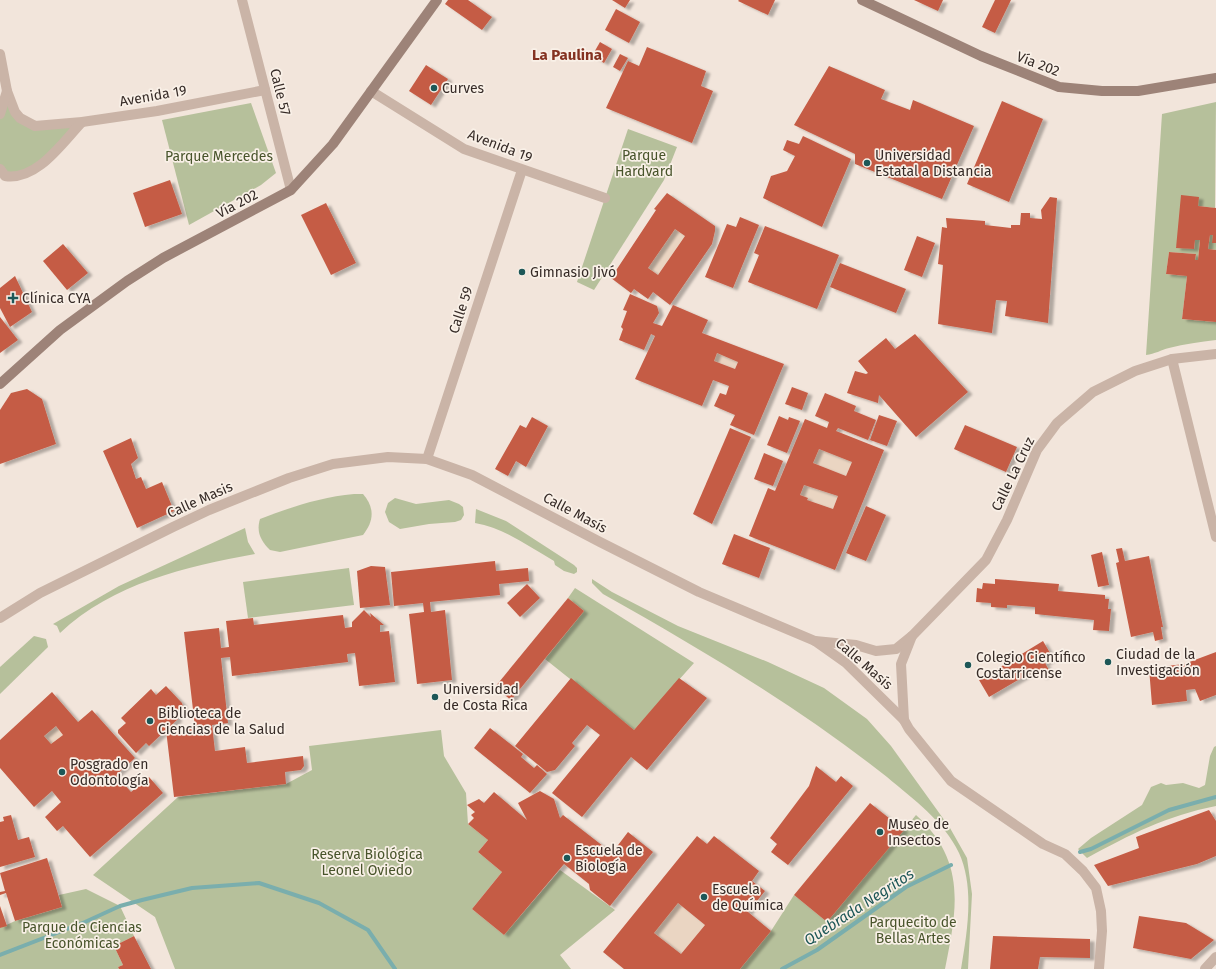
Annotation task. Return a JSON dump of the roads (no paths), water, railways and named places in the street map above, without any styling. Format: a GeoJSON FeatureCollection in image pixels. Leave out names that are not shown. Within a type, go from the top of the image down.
{"type":"FeatureCollection","features":[{"type":"Feature","properties":{"kind":"main road","name":"Vía 202"},"geometry":{"type":"LineString","coordinates":[[1,384],[60,330],[127,281],[163,258],[291,190],[334,144],[437,0]]}},
{"type":"Feature","properties":{"kind":"main road","name":"Vía 202"},"geometry":{"type":"LineString","coordinates":[[862,0],[981,56],[1059,87],[1102,91],[1138,91],[1216,78]]}},
{"type":"Feature","properties":{"kind":"street","name":"Calle 57"},"geometry":{"type":"LineString","coordinates":[[244,2],[291,190]]}},
{"type":"Feature","properties":{"kind":"street","name":"Avenida 19"},"geometry":{"type":"LineString","coordinates":[[0,54],[7,91],[14,112],[20,118],[35,126],[82,122],[156,111],[265,90]]}},
{"type":"Feature","properties":{"kind":"street"},"geometry":{"type":"LineString","coordinates":[[0,114],[7,91]]}},
{"type":"Feature","properties":{"kind":"street","name":"Avenida 19"},"geometry":{"type":"LineString","coordinates":[[371,91],[464,149],[606,198]]}},
{"type":"Feature","properties":{"kind":"street"},"geometry":{"type":"LineString","coordinates":[[0,169],[5,176],[16,178],[30,172],[43,162],[82,122]]}},
{"type":"Feature","properties":{"kind":"street","name":"Calle 59"},"geometry":{"type":"LineString","coordinates":[[427,459],[522,170]]}},
{"type":"Feature","properties":{"kind":"street","name":"Calle La Cruz"},"geometry":{"type":"LineString","coordinates":[[815,641],[856,645],[876,651],[896,649],[912,636],[986,560],[1007,520],[1037,450],[1057,423],[1093,392],[1135,371],[1172,359],[1216,354]]}},
{"type":"Feature","properties":{"kind":"street"},"geometry":{"type":"LineString","coordinates":[[1172,359],[1216,537]]}},
{"type":"Feature","properties":{"kind":"street","name":"Calle Masis"},"geometry":{"type":"LineString","coordinates":[[0,618],[40,594],[166,530],[208,510],[289,478],[333,464],[388,457],[427,459]]}},
{"type":"Feature","properties":{"kind":"street","name":"Calle Masís"},"geometry":{"type":"LineString","coordinates":[[427,459],[472,475],[699,592],[815,641],[846,663],[904,720],[909,729],[950,781],[1043,844],[1065,854],[1083,871],[1096,888],[1101,911],[1102,931],[1099,969]]}},
{"type":"Feature","properties":{"kind":"street","name":"Calle La Cruz"},"geometry":{"type":"LineString","coordinates":[[904,720],[901,664],[912,636]]}},
{"type":"Feature","properties":{"kind":"street"},"geometry":{"type":"LineString","coordinates":[[1205,969],[1216,957]]}},
{"type":"Feature","properties":{"kind":"waterway","name":"Quebrada Negritos"},"geometry":{"type":"LineString","coordinates":[[1080,852],[1091,849],[1169,810],[1216,797]]}},
{"type":"Feature","properties":{"kind":"waterway","name":"Quebrada Negritos"},"geometry":{"type":"LineString","coordinates":[[782,969],[817,950],[906,887],[951,865]]}},
{"type":"Feature","properties":{"kind":"waterway","name":"Quebrada Negritos"},"geometry":{"type":"LineString","coordinates":[[0,955],[85,922],[120,906],[192,888],[259,883],[319,903],[368,930],[395,969]]}},
{"type":"Feature","properties":{"kind":"place","name":"Curves"},"geometry":{"type":"Point","coordinates":[434,88]}},
{"type":"Feature","properties":{"kind":"place","name":"Universidad Estatal a Distancia"},"geometry":{"type":"Point","coordinates":[867,163]}},
{"type":"Feature","properties":{"kind":"place","name":"Gimnasio Jivó"},"geometry":{"type":"Point","coordinates":[522,272]}},
{"type":"Feature","properties":{"kind":"place","name":"Clínica CYA"},"geometry":{"type":"Point","coordinates":[13,298]}},
{"type":"Feature","properties":{"kind":"place","name":"Ciudad de la Investigación"},"geometry":{"type":"Point","coordinates":[1108,662]}},
{"type":"Feature","properties":{"kind":"place","name":"Colegio Científico Costarricense"},"geometry":{"type":"Point","coordinates":[968,665]}},
{"type":"Feature","properties":{"kind":"place","name":"Universidad de Costa Rica"},"geometry":{"type":"Point","coordinates":[435,697]}},
{"type":"Feature","properties":{"kind":"place","name":"Biblioteca de Ciencias de la Salud"},"geometry":{"type":"Point","coordinates":[150,721]}},
{"type":"Feature","properties":{"kind":"place","name":"Posgrado en Odontología"},"geometry":{"type":"Point","coordinates":[62,772]}},
{"type":"Feature","properties":{"kind":"place","name":"Museo de Insectos"},"geometry":{"type":"Point","coordinates":[880,832]}},
{"type":"Feature","properties":{"kind":"place","name":"Escuela de Biología"},"geometry":{"type":"Point","coordinates":[567,858]}},
{"type":"Feature","properties":{"kind":"place","name":"Escuela de Química"},"geometry":{"type":"Point","coordinates":[704,897]}},
{"type":"Feature","properties":{"kind":"district","name":"La Paulina"},"geometry":{"type":"Point","coordinates":[567,55]}},
{"type":"Feature","properties":{"kind":"park label","name":"Parque Mercedes"},"geometry":{"type":"Point","coordinates":[219,156]}},
{"type":"Feature","properties":{"kind":"park label","name":"Parque Hardvard"},"geometry":{"type":"Point","coordinates":[644,164]}},
{"type":"Feature","properties":{"kind":"park label","name":"Reserva Biológica Leonel Oviedo"},"geometry":{"type":"Point","coordinates":[367,862]}},
{"type":"Feature","properties":{"kind":"park label","name":"Parquecito de Bellas Artes"},"geometry":{"type":"Point","coordinates":[913,930]}},
{"type":"Feature","properties":{"kind":"park label","name":"Parque de Ciencias Económicas"},"geometry":{"type":"Point","coordinates":[82,936]}}]}
